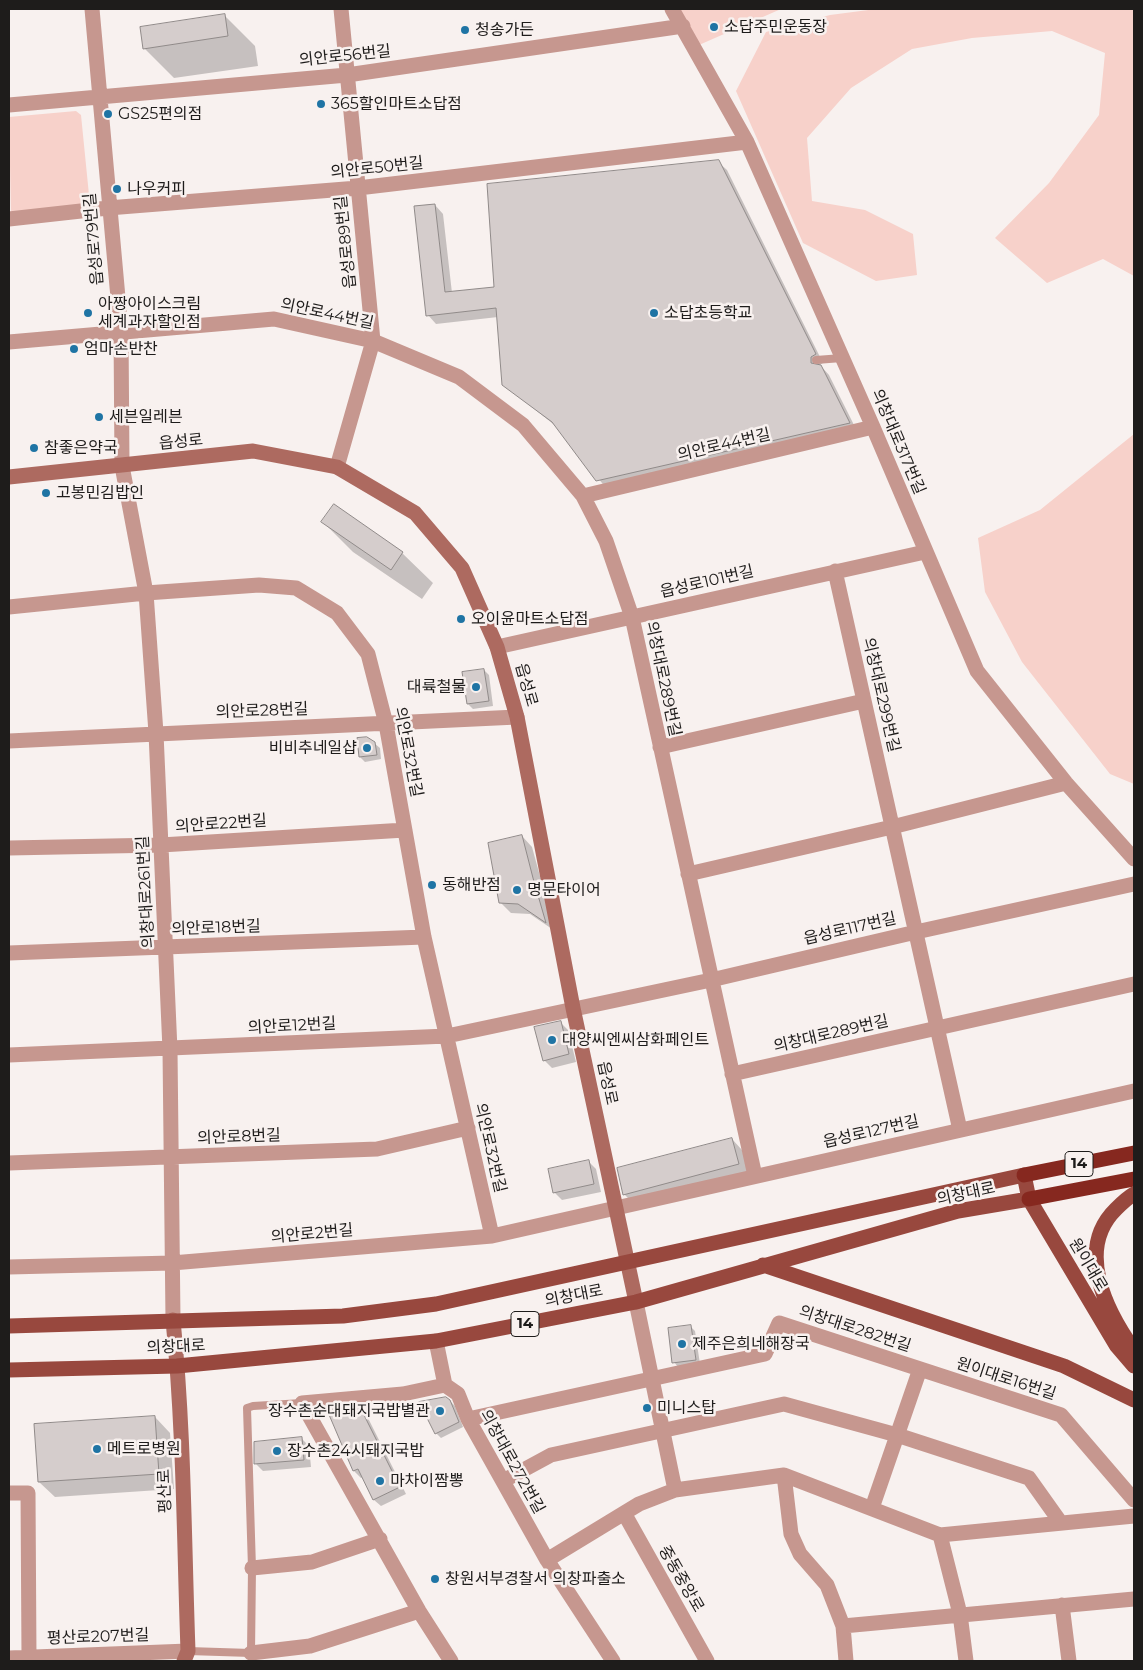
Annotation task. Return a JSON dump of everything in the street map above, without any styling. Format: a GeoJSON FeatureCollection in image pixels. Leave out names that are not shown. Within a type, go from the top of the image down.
{"type":"FeatureCollection","features":[{"type":"Feature","properties":{"kind":"highway","name":"의창대로"},"geometry":{"type":"LineString","coordinates":[[1024,1175],[1134,1154]]}},
{"type":"Feature","properties":{"kind":"highway","name":"의창대로"},"geometry":{"type":"LineString","coordinates":[[1029,1199],[1134,1179]]}},
{"type":"Feature","properties":{"kind":"main road","name":"읍성로"},"geometry":{"type":"LineString","coordinates":[[9,477],[253,451],[337,467],[415,513],[462,568],[497,648],[517,717],[573,1008],[636,1302]]}},
{"type":"Feature","properties":{"kind":"main road","name":"원이대로"},"geometry":{"type":"LineString","coordinates":[[1024,1175],[1029,1199],[1116,1345],[1134,1366]]}},
{"type":"Feature","properties":{"kind":"main road","name":"의창대로"},"geometry":{"type":"LineString","coordinates":[[9,1326],[343,1316],[436,1304],[1024,1175]]}},
{"type":"Feature","properties":{"kind":"main road"},"geometry":{"type":"LineString","coordinates":[[1134,1194],[1106,1219],[1095,1252],[1100,1284],[1122,1333],[1134,1350]]}},
{"type":"Feature","properties":{"kind":"main road","name":"의창대로"},"geometry":{"type":"LineString","coordinates":[[9,1370],[177,1366],[436,1342],[636,1302],[958,1211],[1029,1199]]}},
{"type":"Feature","properties":{"kind":"main road"},"geometry":{"type":"LineString","coordinates":[[763,1265],[1064,1366],[1134,1400]]}},
{"type":"Feature","properties":{"kind":"main road","name":"평산로"},"geometry":{"type":"LineString","coordinates":[[172,1320],[177,1366],[186,1656]]}},
{"type":"Feature","properties":{"kind":"street","name":"읍성로79번길"},"geometry":{"type":"LineString","coordinates":[[92,9],[120,331],[122,466]]}},
{"type":"Feature","properties":{"kind":"street","name":"읍성로89번길"},"geometry":{"type":"LineString","coordinates":[[337,467],[373,342],[341,9]]}},
{"type":"Feature","properties":{"kind":"street","name":"의창대로317번길"},"geometry":{"type":"LineString","coordinates":[[672,9],[747,142],[873,428],[977,671],[1066,783],[1134,859]]}},
{"type":"Feature","properties":{"kind":"street","name":"의안로56번길"},"geometry":{"type":"LineString","coordinates":[[9,105],[347,75],[683,26]]}},
{"type":"Feature","properties":{"kind":"street","name":"의안로50번길"},"geometry":{"type":"LineString","coordinates":[[9,219],[108,208],[358,188],[747,142]]}},
{"type":"Feature","properties":{"kind":"street","name":"의안로44번길"},"geometry":{"type":"LineString","coordinates":[[9,342],[120,331],[274,320],[373,342],[459,377],[523,425],[583,496],[606,541],[632,617]]}},
{"type":"Feature","properties":{"kind":"street","name":"의안로44번길"},"geometry":{"type":"LineString","coordinates":[[583,496],[873,428]]}},
{"type":"Feature","properties":{"kind":"street","name":"의창대로261번길"},"geometry":{"type":"LineString","coordinates":[[122,466],[146,593],[156,733],[170,1050],[172,1320]]}},
{"type":"Feature","properties":{"kind":"street","name":"읍성로101번길"},"geometry":{"type":"LineString","coordinates":[[497,648],[925,552]]}},
{"type":"Feature","properties":{"kind":"street","name":"의창대로299번길"},"geometry":{"type":"LineString","coordinates":[[835,571],[960,1130]]}},
{"type":"Feature","properties":{"kind":"street","name":"의안로32번길"},"geometry":{"type":"LineString","coordinates":[[9,608],[146,593],[259,585],[296,588],[336,613],[368,654],[386,724],[424,937],[492,1236]]}},
{"type":"Feature","properties":{"kind":"street","name":"의창대로289번길"},"geometry":{"type":"LineString","coordinates":[[632,617],[755,1176]]}},
{"type":"Feature","properties":{"kind":"street","name":"의창대로289번길"},"geometry":{"type":"LineString","coordinates":[[660,748],[864,701]]}},
{"type":"Feature","properties":{"kind":"street","name":"의안로28번길"},"geometry":{"type":"LineString","coordinates":[[9,741],[517,717]]}},
{"type":"Feature","properties":{"kind":"street"},"geometry":{"type":"LineString","coordinates":[[688,874],[892,827],[1066,783]]}},
{"type":"Feature","properties":{"kind":"street","name":"의안로22번길"},"geometry":{"type":"LineString","coordinates":[[9,848],[161,845],[405,830]]}},
{"type":"Feature","properties":{"kind":"street","name":"읍성로117번길"},"geometry":{"type":"LineString","coordinates":[[573,1008],[712,980],[916,932],[1134,884]]}},
{"type":"Feature","properties":{"kind":"street","name":"의안로18번길"},"geometry":{"type":"LineString","coordinates":[[9,952],[424,937]]}},
{"type":"Feature","properties":{"kind":"street"},"geometry":{"type":"LineString","coordinates":[[937,1028],[1134,984]]}},
{"type":"Feature","properties":{"kind":"street","name":"의안로12번길"},"geometry":{"type":"LineString","coordinates":[[9,1055],[170,1050],[447,1036],[573,1008]]}},
{"type":"Feature","properties":{"kind":"street","name":"의창대로289번길"},"geometry":{"type":"LineString","coordinates":[[732,1074],[937,1028]]}},
{"type":"Feature","properties":{"kind":"street","name":"읍성로127번길"},"geometry":{"type":"LineString","coordinates":[[616,1208],[1134,1092]]}},
{"type":"Feature","properties":{"kind":"street","name":"의안로8번길"},"geometry":{"type":"LineString","coordinates":[[9,1163],[377,1149],[468,1128]]}},
{"type":"Feature","properties":{"kind":"street","name":"의안로2번길"},"geometry":{"type":"LineString","coordinates":[[9,1267],[172,1263],[492,1236],[616,1208]]}},
{"type":"Feature","properties":{"kind":"street"},"geometry":{"type":"LineString","coordinates":[[636,1302],[675,1490]]}},
{"type":"Feature","properties":{"kind":"street","name":"의창대로282번길"},"geometry":{"type":"LineString","coordinates":[[468,1419],[765,1354],[779,1323],[920,1369]]}},
{"type":"Feature","properties":{"kind":"street"},"geometry":{"type":"LineString","coordinates":[[436,1342],[444,1385],[403,1394],[302,1402],[420,1611],[451,1661]]}},
{"type":"Feature","properties":{"kind":"street"},"geometry":{"type":"LineString","coordinates":[[872,1508],[920,1369]]}},
{"type":"Feature","properties":{"kind":"street","name":"원이대로16번길"},"geometry":{"type":"LineString","coordinates":[[920,1369],[1061,1415],[1134,1500]]}},
{"type":"Feature","properties":{"kind":"street","name":"의창대로272번길"},"geometry":{"type":"LineString","coordinates":[[444,1385],[458,1394],[468,1419],[547,1560],[613,1661]]}},
{"type":"Feature","properties":{"kind":"street"},"geometry":{"type":"LineString","coordinates":[[502,1481],[551,1455],[784,1404],[897,1435],[1029,1478],[1061,1523]]}},
{"type":"Feature","properties":{"kind":"street"},"geometry":{"type":"LineString","coordinates":[[784,1475],[791,1534],[800,1554],[827,1584],[843,1626],[846,1661]]}},
{"type":"Feature","properties":{"kind":"street"},"geometry":{"type":"LineString","coordinates":[[547,1560],[639,1504],[675,1490],[784,1475],[940,1535],[1134,1516]]}},
{"type":"Feature","properties":{"kind":"street"},"geometry":{"type":"LineString","coordinates":[[9,1493],[28,1493],[28,1659]]}},
{"type":"Feature","properties":{"kind":"street","name":"중동중앙로"},"geometry":{"type":"LineString","coordinates":[[624,1513],[707,1661]]}},
{"type":"Feature","properties":{"kind":"street"},"geometry":{"type":"LineString","coordinates":[[940,1535],[960,1614],[966,1661]]}},
{"type":"Feature","properties":{"kind":"street"},"geometry":{"type":"LineString","coordinates":[[252,1568],[312,1562],[380,1539]]}},
{"type":"Feature","properties":{"kind":"street"},"geometry":{"type":"LineString","coordinates":[[843,1626],[1134,1599]]}},
{"type":"Feature","properties":{"kind":"street"},"geometry":{"type":"LineString","coordinates":[[1062,1605],[1069,1661]]}},
{"type":"Feature","properties":{"kind":"street"},"geometry":{"type":"LineString","coordinates":[[251,1653],[310,1646],[420,1611]]}},
{"type":"Feature","properties":{"kind":"street","name":"평산로207번길"},"geometry":{"type":"LineString","coordinates":[[9,1658],[186,1656]]}},
{"type":"Feature","properties":{"kind":"lane"},"geometry":{"type":"LineString","coordinates":[[816,360],[842,358]]}},
{"type":"Feature","properties":{"kind":"lane"},"geometry":{"type":"LineString","coordinates":[[186,1656],[251,1653],[252,1568],[247,1408],[302,1402]]}},
{"type":"Feature","properties":{"kind":"shaded area","name":"소답주민운동장"},"geometry":{"type":"Polygon","coordinates":[[[679,9],[781,9],[699,45],[679,9]]]}},
{"type":"Feature","properties":{"kind":"shaded area"},"geometry":{"type":"Polygon","coordinates":[[[876,9],[1134,9],[1134,276],[1103,259],[1047,283],[995,238],[1049,183],[1099,115],[1105,53],[1052,31],[972,38],[912,49],[851,88],[807,138],[812,201],[865,210],[913,234],[917,275],[876,281],[803,243],[736,91],[766,32],[830,15],[876,9]]]}},
{"type":"Feature","properties":{"kind":"shaded area"},"geometry":{"type":"Polygon","coordinates":[[[76,111],[81,115],[90,205],[11,215],[9,117],[76,111]]]}},
{"type":"Feature","properties":{"kind":"shaded area"},"geometry":{"type":"Polygon","coordinates":[[[1134,434],[1134,784],[1110,774],[1022,662],[985,592],[978,538],[1040,510],[1134,434]]]}},
{"type":"Feature","properties":{"kind":"building"},"geometry":{"type":"Polygon","coordinates":[[[225,14],[228,36],[143,49],[140,27],[225,14]]]}},
{"type":"Feature","properties":{"kind":"building"},"geometry":{"type":"Polygon","coordinates":[[[719,160],[816,354],[811,357],[811,363],[821,365],[850,423],[596,481],[552,422],[502,385],[496,308],[426,316],[414,206],[435,204],[445,292],[494,287],[487,184],[719,160]]]}},
{"type":"Feature","properties":{"kind":"building"},"geometry":{"type":"Polygon","coordinates":[[[334,504],[403,552],[391,570],[321,522],[334,504]]]}},
{"type":"Feature","properties":{"kind":"building","name":"대륙철물"},"geometry":{"type":"Polygon","coordinates":[[[484,669],[489,701],[467,704],[462,672],[484,669]]]}},
{"type":"Feature","properties":{"kind":"building","name":"비비추네일샵"},"geometry":{"type":"Polygon","coordinates":[[[367,737],[375,742],[377,755],[359,757],[357,738],[367,737]]]}},
{"type":"Feature","properties":{"kind":"building","name":"명문타이어"},"geometry":{"type":"Polygon","coordinates":[[[522,835],[546,923],[518,904],[499,903],[488,843],[522,835]]]}},
{"type":"Feature","properties":{"kind":"building","name":"대양씨엔씨삼화페인트"},"geometry":{"type":"Polygon","coordinates":[[[561,1021],[569,1054],[543,1061],[534,1027],[561,1021]]]}},
{"type":"Feature","properties":{"kind":"building"},"geometry":{"type":"Polygon","coordinates":[[[732,1138],[739,1164],[623,1195],[617,1168],[732,1138]]]}},
{"type":"Feature","properties":{"kind":"building"},"geometry":{"type":"Polygon","coordinates":[[[589,1160],[594,1184],[553,1193],[548,1169],[589,1160]]]}},
{"type":"Feature","properties":{"kind":"building","name":"제주은희네해장국"},"geometry":{"type":"Polygon","coordinates":[[[691,1325],[696,1360],[672,1363],[668,1328],[691,1325]]]}},
{"type":"Feature","properties":{"kind":"building","name":"장수촌순대돼지국밥별관"},"geometry":{"type":"Polygon","coordinates":[[[446,1397],[450,1400],[459,1422],[435,1434],[419,1402],[446,1397]]]}},
{"type":"Feature","properties":{"kind":"building"},"geometry":{"type":"Polygon","coordinates":[[[360,1407],[400,1487],[373,1500],[358,1469],[353,1471],[327,1410],[360,1407]]]}},
{"type":"Feature","properties":{"kind":"building","name":"메트로병원"},"geometry":{"type":"Polygon","coordinates":[[[155,1416],[159,1474],[38,1482],[34,1424],[155,1416]]]}},
{"type":"Feature","properties":{"kind":"building","name":"장수촌24시돼지국밥"},"geometry":{"type":"Polygon","coordinates":[[[302,1437],[304,1460],[254,1464],[254,1442],[302,1437]]]}},
{"type":"Feature","properties":{"kind":"place","name":"소답주민운동장"},"geometry":{"type":"Point","coordinates":[714,27]}},
{"type":"Feature","properties":{"kind":"place","name":"청송가든"},"geometry":{"type":"Point","coordinates":[465,30]}},
{"type":"Feature","properties":{"kind":"place","name":"365할인마트소답점"},"geometry":{"type":"Point","coordinates":[321,104]}},
{"type":"Feature","properties":{"kind":"place","name":"GS25편의점"},"geometry":{"type":"Point","coordinates":[108,114]}},
{"type":"Feature","properties":{"kind":"place","name":"나우커피"},"geometry":{"type":"Point","coordinates":[117,189]}},
{"type":"Feature","properties":{"kind":"place","name":"아짱아이스크림 세계과자할인점"},"geometry":{"type":"Point","coordinates":[88,313]}},
{"type":"Feature","properties":{"kind":"place","name":"소답초등학교"},"geometry":{"type":"Point","coordinates":[654,313]}},
{"type":"Feature","properties":{"kind":"place","name":"엄마손반찬"},"geometry":{"type":"Point","coordinates":[74,349]}},
{"type":"Feature","properties":{"kind":"place","name":"세븐일레븐"},"geometry":{"type":"Point","coordinates":[99,417]}},
{"type":"Feature","properties":{"kind":"place","name":"참좋은약국"},"geometry":{"type":"Point","coordinates":[34,448]}},
{"type":"Feature","properties":{"kind":"place","name":"고봉민김밥인"},"geometry":{"type":"Point","coordinates":[46,493]}},
{"type":"Feature","properties":{"kind":"place","name":"오이윤마트소답점"},"geometry":{"type":"Point","coordinates":[461,619]}},
{"type":"Feature","properties":{"kind":"place","name":"대륙철물"},"geometry":{"type":"Point","coordinates":[476,687]}},
{"type":"Feature","properties":{"kind":"place","name":"비비추네일샵"},"geometry":{"type":"Point","coordinates":[367,748]}},
{"type":"Feature","properties":{"kind":"place","name":"동해반점"},"geometry":{"type":"Point","coordinates":[432,885]}},
{"type":"Feature","properties":{"kind":"place","name":"명문타이어"},"geometry":{"type":"Point","coordinates":[517,890]}},
{"type":"Feature","properties":{"kind":"place","name":"대양씨엔씨삼화페인트"},"geometry":{"type":"Point","coordinates":[552,1040]}},
{"type":"Feature","properties":{"kind":"place","name":"제주은희네해장국"},"geometry":{"type":"Point","coordinates":[682,1344]}},
{"type":"Feature","properties":{"kind":"place","name":"미니스탑"},"geometry":{"type":"Point","coordinates":[647,1408]}},
{"type":"Feature","properties":{"kind":"place","name":"장수촌순대돼지국밥별관"},"geometry":{"type":"Point","coordinates":[440,1411]}},
{"type":"Feature","properties":{"kind":"place","name":"메트로병원"},"geometry":{"type":"Point","coordinates":[97,1449]}},
{"type":"Feature","properties":{"kind":"place","name":"장수촌24시돼지국밥"},"geometry":{"type":"Point","coordinates":[277,1451]}},
{"type":"Feature","properties":{"kind":"place","name":"마차이짬뽕"},"geometry":{"type":"Point","coordinates":[380,1481]}},
{"type":"Feature","properties":{"kind":"place","name":"창원서부경찰서 의창파출소"},"geometry":{"type":"Point","coordinates":[435,1579]}}]}
